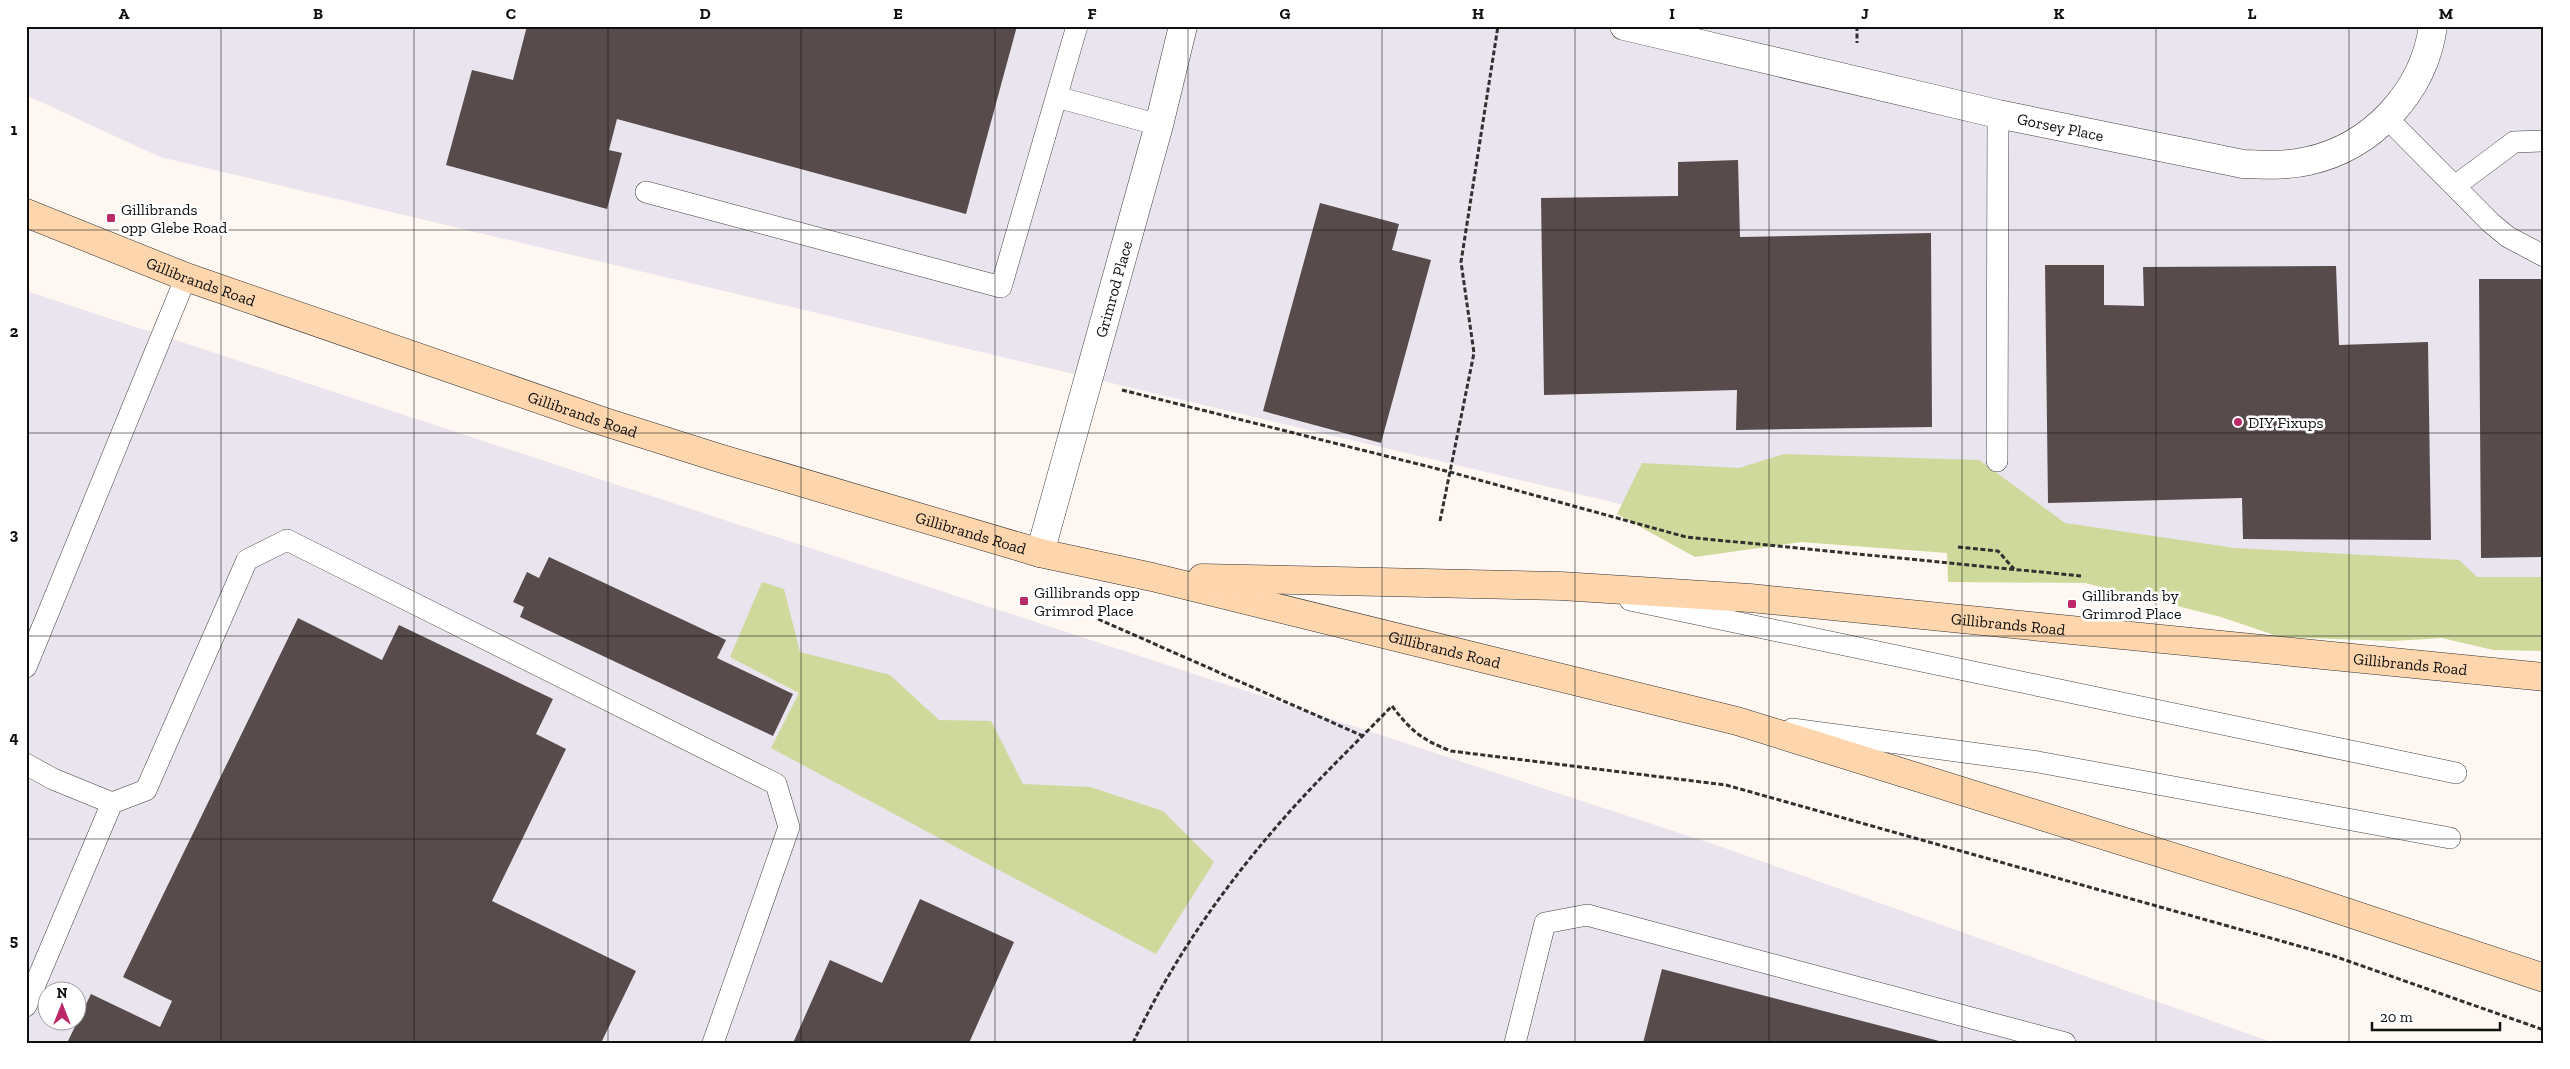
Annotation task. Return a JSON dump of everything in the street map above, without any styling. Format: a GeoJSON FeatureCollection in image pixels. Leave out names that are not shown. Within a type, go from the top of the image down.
{"type":"FeatureCollection","features":[{"type":"Feature","properties":{"kind":"street","name":"Grimrod Place"},"geometry":{"type":"LineString","coordinates":[[1040,552],[1159,125],[1183,26]]}},
{"type":"Feature","properties":{"kind":"street","name":"Gorsey Place"},"geometry":{"type":"LineString","coordinates":[[1624,26],[1998,114],[2243,164],[2275,165],[2308,161],[2341,150],[2367,136],[2387,118],[2407,95],[2422,65],[2432,26]]}},
{"type":"Feature","properties":{"kind":"street","name":"Gillibrands Road"},"geometry":{"type":"LineString","coordinates":[[26,213],[186,277],[602,421],[1040,552],[1152,577],[1737,721],[2298,896],[2544,978]]}},
{"type":"Feature","properties":{"kind":"street","name":"Gillibrands Road"},"geometry":{"type":"LineString","coordinates":[[1152,577],[1561,586],[1750,598],[2544,678]]}},
{"type":"Feature","properties":{"kind":"lane"},"geometry":{"type":"LineString","coordinates":[[646,192],[1001,287],[1077,26]]}},
{"type":"Feature","properties":{"kind":"lane"},"geometry":{"type":"LineString","coordinates":[[1056,96],[1159,125]]}},
{"type":"Feature","properties":{"kind":"lane"},"geometry":{"type":"LineString","coordinates":[[1997,461],[1998,114]]}},
{"type":"Feature","properties":{"kind":"lane"},"geometry":{"type":"LineString","coordinates":[[2387,118],[2508,237],[2544,256]]}},
{"type":"Feature","properties":{"kind":"lane"},"geometry":{"type":"LineString","coordinates":[[2455,186],[2514,142],[2544,141]]}},
{"type":"Feature","properties":{"kind":"lane"},"geometry":{"type":"LineString","coordinates":[[26,667],[186,277]]}},
{"type":"Feature","properties":{"kind":"lane"},"geometry":{"type":"LineString","coordinates":[[26,764],[53,779],[112,803],[146,790],[247,560],[287,540],[776,784],[789,827],[713,1043]]}},
{"type":"Feature","properties":{"kind":"lane","name":"Gillibrands Road"},"geometry":{"type":"LineString","coordinates":[[1561,586],[2456,773]]}},
{"type":"Feature","properties":{"kind":"lane","name":"Gillibrands Road"},"geometry":{"type":"LineString","coordinates":[[1737,721],[2038,762],[2450,838]]}},
{"type":"Feature","properties":{"kind":"lane"},"geometry":{"type":"LineString","coordinates":[[26,1006],[112,803]]}},
{"type":"Feature","properties":{"kind":"lane"},"geometry":{"type":"LineString","coordinates":[[1515,1043],[1545,923],[1587,915],[2065,1043]]}},
{"type":"Feature","properties":{"kind":"path"},"geometry":{"type":"LineString","coordinates":[[1440,521],[1474,352],[1461,262],[1498,26]]}},
{"type":"Feature","properties":{"kind":"path"},"geometry":{"type":"LineString","coordinates":[[1087,382],[1450,472],[1686,537],[2081,576]]}},
{"type":"Feature","properties":{"kind":"path"},"geometry":{"type":"LineString","coordinates":[[1958,547],[1998,551],[2015,570]]}},
{"type":"Feature","properties":{"kind":"path"},"geometry":{"type":"LineString","coordinates":[[1098,619],[1363,736]]}},
{"type":"Feature","properties":{"kind":"path"},"geometry":{"type":"LineString","coordinates":[[1133,1043],[1153,999],[1219,897],[1277,825],[1392,706],[1408,728],[1426,742],[1452,751],[1726,785],[2331,955],[2544,1030]]}},
{"type":"Feature","properties":{"kind":"shaded area"},"geometry":{"type":"Polygon","coordinates":[[[26,26],[2544,26],[2544,607],[1688,520],[160,157],[26,95],[26,26]]]}},
{"type":"Feature","properties":{"kind":"shaded area"},"geometry":{"type":"Polygon","coordinates":[[[26,291],[1716,845],[2274,1043],[26,1043],[26,291]]]}},
{"type":"Feature","properties":{"kind":"green space"},"geometry":{"type":"Polygon","coordinates":[[[1784,454],[1979,460],[2065,523],[2235,548],[2459,560],[2477,577],[2544,577],[2544,651],[2493,650],[2442,638],[2393,641],[2280,637],[2221,617],[2085,583],[1948,582],[1947,553],[1801,542],[1695,557],[1617,514],[1642,463],[1739,468],[1784,454]]]}},
{"type":"Feature","properties":{"kind":"green space"},"geometry":{"type":"Polygon","coordinates":[[[762,582],[784,589],[800,652],[890,675],[939,720],[991,721],[1023,784],[1090,787],[1163,811],[1214,862],[1156,954],[771,748],[799,693],[730,657],[762,582]]]}},
{"type":"Feature","properties":{"kind":"building"},"geometry":{"type":"Polygon","coordinates":[[[527,26],[1017,26],[966,214],[617,119],[609,150],[622,153],[607,209],[446,165],[472,70],[513,80],[527,26]]]}},
{"type":"Feature","properties":{"kind":"building"},"geometry":{"type":"Polygon","coordinates":[[[1738,160],[1740,237],[1931,233],[1932,427],[1736,430],[1737,390],[1544,395],[1541,198],[1678,196],[1678,162],[1738,160]]]}},
{"type":"Feature","properties":{"kind":"building"},"geometry":{"type":"Polygon","coordinates":[[[1320,203],[1399,224],[1392,250],[1431,260],[1381,443],[1263,411],[1320,203]]]}},
{"type":"Feature","properties":{"kind":"building","name":"DIY Fixups"},"geometry":{"type":"Polygon","coordinates":[[[2045,265],[2104,265],[2104,305],[2144,306],[2143,267],[2336,266],[2339,345],[2428,342],[2431,540],[2243,539],[2242,498],[2048,503],[2045,265]]]}},
{"type":"Feature","properties":{"kind":"building"},"geometry":{"type":"Polygon","coordinates":[[[2479,279],[2544,279],[2544,557],[2481,558],[2479,279]]]}},
{"type":"Feature","properties":{"kind":"building"},"geometry":{"type":"Polygon","coordinates":[[[549,557],[726,640],[717,658],[793,694],[773,736],[520,617],[524,607],[513,602],[527,572],[539,578],[549,557]]]}},
{"type":"Feature","properties":{"kind":"building"},"geometry":{"type":"Polygon","coordinates":[[[298,618],[382,660],[399,625],[553,699],[536,734],[566,749],[492,901],[636,971],[601,1043],[67,1043],[72,1032],[88,1032],[88,1000],[91,994],[160,1027],[172,1001],[123,977],[298,618]]]}},
{"type":"Feature","properties":{"kind":"building"},"geometry":{"type":"Polygon","coordinates":[[[920,899],[1014,942],[969,1043],[793,1043],[830,960],[882,983],[920,899]]]}},
{"type":"Feature","properties":{"kind":"building"},"geometry":{"type":"Polygon","coordinates":[[[1662,969],[1943,1042],[1943,1043],[1643,1043],[1662,969]]]}},
{"type":"Feature","properties":{"kind":"place","name":"Gillibrands opp Glebe Road"},"geometry":{"type":"Point","coordinates":[111,218]}},
{"type":"Feature","properties":{"kind":"place","name":"DIY Fixups"},"geometry":{"type":"Point","coordinates":[2238,422]}},
{"type":"Feature","properties":{"kind":"place","name":"Gillibrands opp Grimrod Place"},"geometry":{"type":"Point","coordinates":[1024,601]}},
{"type":"Feature","properties":{"kind":"place","name":"Gillibrands by Grimrod Place"},"geometry":{"type":"Point","coordinates":[2072,604]}}]}
